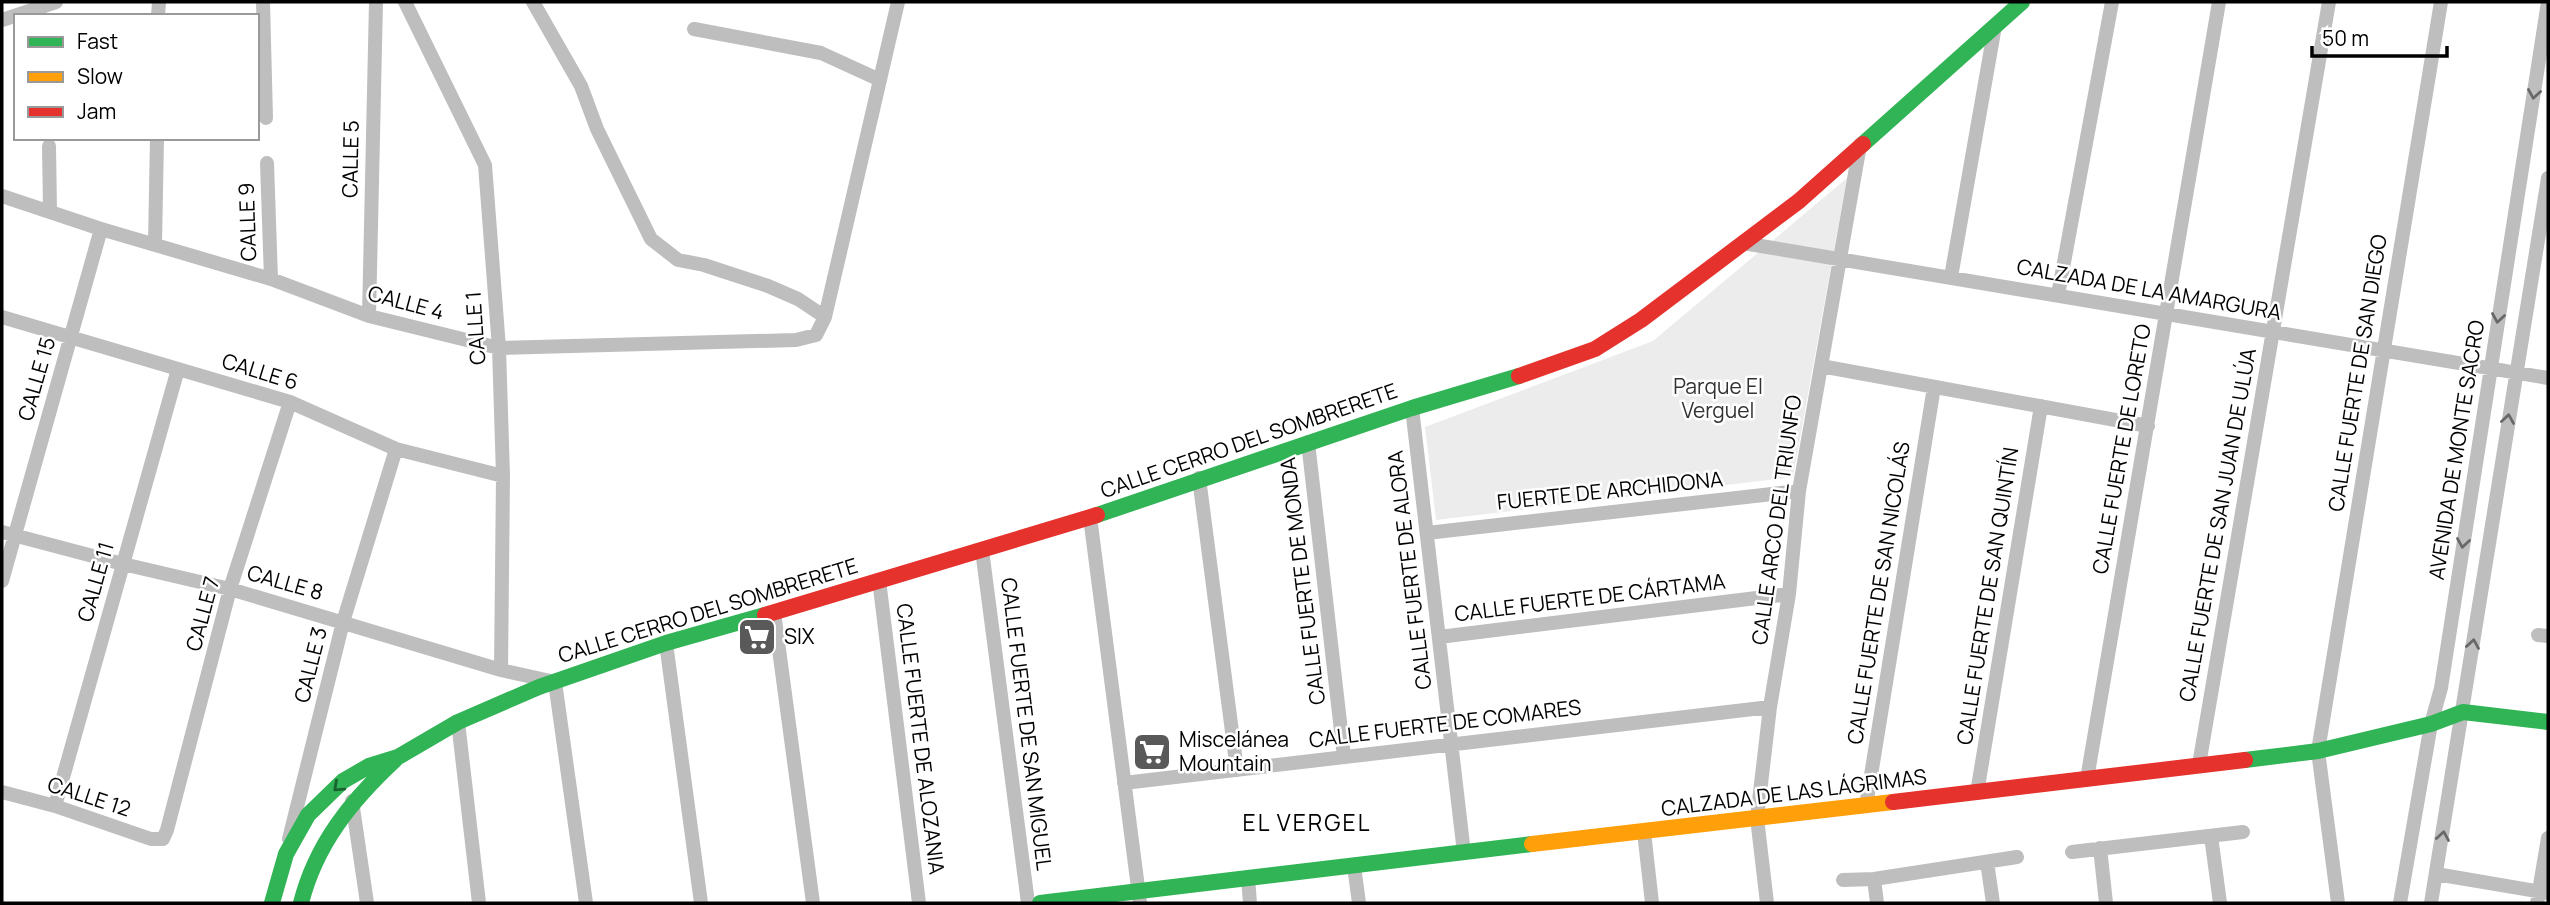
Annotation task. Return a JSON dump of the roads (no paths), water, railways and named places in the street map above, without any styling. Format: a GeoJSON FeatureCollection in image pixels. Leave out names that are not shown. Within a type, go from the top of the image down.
{"type":"FeatureCollection","features":[{"type":"Feature","properties":{"kind":"street"},"geometry":{"type":"LineString","coordinates":[[34,12],[56,2]]}},
{"type":"Feature","properties":{"kind":"street"},"geometry":{"type":"LineString","coordinates":[[263,2],[266,118]]}},
{"type":"Feature","properties":{"kind":"street","name":"CALLE 5"},"geometry":{"type":"LineString","coordinates":[[369,316],[376,2]]}},
{"type":"Feature","properties":{"kind":"street","name":"CALLE 1"},"geometry":{"type":"LineString","coordinates":[[405,2],[485,165],[499,348],[503,476],[501,670]]}},
{"type":"Feature","properties":{"kind":"street"},"geometry":{"type":"LineString","coordinates":[[533,2],[581,86],[597,129],[651,240],[678,260],[704,265],[768,286],[798,299],[825,317],[898,2]]}},
{"type":"Feature","properties":{"kind":"street","name":"CALLE CERRO DEL SOMBRERETE"},"geometry":{"type":"LineString","coordinates":[[301,903],[315,859],[352,801],[398,757],[457,722],[555,682],[667,643],[1090,517],[1199,478],[1412,408],[1545,368],[1595,349],[1641,320],[1799,201],[2022,2]]}},
{"type":"Feature","properties":{"kind":"street"},"geometry":{"type":"LineString","coordinates":[[2058,295],[2112,2]]}},
{"type":"Feature","properties":{"kind":"street","name":"CALLE FUERTE DE LORETO"},"geometry":{"type":"LineString","coordinates":[[2087,779],[2219,2]]}},
{"type":"Feature","properties":{"kind":"street","name":"CALLE FUERTE DE SAN JUAN DE ULÚA"},"geometry":{"type":"LineString","coordinates":[[2199,765],[2329,2]]}},
{"type":"Feature","properties":{"kind":"street","name":"CALLE FUERTE DE SAN DIEGO"},"geometry":{"type":"LineString","coordinates":[[2338,903],[2318,751],[2441,2]]}},
{"type":"Feature","properties":{"kind":"street","name":"AVENIDA DE MONTE SACRO"},"geometry":{"type":"LineString","coordinates":[[2400,903],[2431,724],[2441,688],[2548,2]]}},
{"type":"Feature","properties":{"kind":"street"},"geometry":{"type":"LineString","coordinates":[[1951,277],[1995,26]]}},
{"type":"Feature","properties":{"kind":"street"},"geometry":{"type":"LineString","coordinates":[[694,29],[821,53],[880,80]]}},
{"type":"Feature","properties":{"kind":"street"},"geometry":{"type":"LineString","coordinates":[[155,244],[157,140]]}},
{"type":"Feature","properties":{"kind":"street","name":"CALLE ARCO DEL TRIUNFO"},"geometry":{"type":"LineString","coordinates":[[1766,903],[1757,818],[1770,708],[1788,594],[1799,491],[1860,145]]}},
{"type":"Feature","properties":{"kind":"street"},"geometry":{"type":"LineString","coordinates":[[48,146],[50,210]]}},
{"type":"Feature","properties":{"kind":"street","name":"CALLE 9"},"geometry":{"type":"LineString","coordinates":[[267,163],[271,279]]}},
{"type":"Feature","properties":{"kind":"street"},"geometry":{"type":"LineString","coordinates":[[2431,903],[2548,178]]}},
{"type":"Feature","properties":{"kind":"street","name":"CALLE 4"},"geometry":{"type":"LineString","coordinates":[[2,196],[101,229],[271,279],[369,316],[499,348],[796,340],[816,335],[825,317]]}},
{"type":"Feature","properties":{"kind":"street","name":"CALLE 15"},"geometry":{"type":"LineString","coordinates":[[2,581],[8,533],[70,339],[101,229]]}},
{"type":"Feature","properties":{"kind":"street","name":"CALZADA DE LA AMARGURA"},"geometry":{"type":"LineString","coordinates":[[1743,243],[2548,378]]}},
{"type":"Feature","properties":{"kind":"street","name":"CALLE 6"},"geometry":{"type":"LineString","coordinates":[[2,317],[290,402],[396,449],[503,476]]}},
{"type":"Feature","properties":{"kind":"street"},"geometry":{"type":"LineString","coordinates":[[1821,366],[2148,426]]}},
{"type":"Feature","properties":{"kind":"street","name":"CALLE 11"},"geometry":{"type":"LineString","coordinates":[[55,806],[178,369]]}},
{"type":"Feature","properties":{"kind":"street","name":"CALLE FUERTE DE SAN NICOLÁS"},"geometry":{"type":"LineString","coordinates":[[1866,806],[1934,387]]}},
{"type":"Feature","properties":{"kind":"street","name":"CALLE 7"},"geometry":{"type":"LineString","coordinates":[[163,839],[230,589],[290,402]]}},
{"type":"Feature","properties":{"kind":"street","name":"CALLE FUERTE DE SAN QUINTÍN"},"geometry":{"type":"LineString","coordinates":[[1977,793],[2041,407]]}},
{"type":"Feature","properties":{"kind":"street","name":"CALLE FUERTE DE ALORA"},"geometry":{"type":"LineString","coordinates":[[1412,408],[1464,853]]}},
{"type":"Feature","properties":{"kind":"street","name":"CALLE FUERTE DE MONDA"},"geometry":{"type":"LineString","coordinates":[[1308,442],[1344,757]]}},
{"type":"Feature","properties":{"kind":"street","name":"CALLE 3"},"geometry":{"type":"LineString","coordinates":[[286,853],[343,622],[396,449]]}},
{"type":"Feature","properties":{"kind":"street"},"geometry":{"type":"LineString","coordinates":[[1199,478],[1237,770]]}},
{"type":"Feature","properties":{"kind":"street","name":"FUERTE DE ARCHIDONA"},"geometry":{"type":"LineString","coordinates":[[1427,533],[1799,491]]}},
{"type":"Feature","properties":{"kind":"street"},"geometry":{"type":"LineString","coordinates":[[1090,517],[1139,897]]}},
{"type":"Feature","properties":{"kind":"street","name":"CALLE 8"},"geometry":{"type":"LineString","coordinates":[[8,533],[230,589],[501,670],[555,682]]}},
{"type":"Feature","properties":{"kind":"street","name":"CALLE FUERTE DE SAN MIGUEL"},"geometry":{"type":"LineString","coordinates":[[982,550],[1028,903]]}},
{"type":"Feature","properties":{"kind":"street","name":"CALLE FUERTE DE ALOZANIA"},"geometry":{"type":"LineString","coordinates":[[879,580],[919,903]]}},
{"type":"Feature","properties":{"kind":"street","name":"CALLE FUERTE DE CÁRTAMA"},"geometry":{"type":"LineString","coordinates":[[1439,638],[1788,594]]}},
{"type":"Feature","properties":{"kind":"street"},"geometry":{"type":"LineString","coordinates":[[774,612],[813,903]]}},
{"type":"Feature","properties":{"kind":"street"},"geometry":{"type":"LineString","coordinates":[[667,643],[701,903]]}},
{"type":"Feature","properties":{"kind":"street"},"geometry":{"type":"LineString","coordinates":[[555,682],[586,903]]}},
{"type":"Feature","properties":{"kind":"street","name":"CALLE FUERTE DE COMARES"},"geometry":{"type":"LineString","coordinates":[[1124,783],[1770,708]]}},
{"type":"Feature","properties":{"kind":"street","name":"CALZADA DE LAS LÁGRIMAS"},"geometry":{"type":"LineString","coordinates":[[1040,903],[1139,897],[1248,878],[2318,751],[2431,724],[2463,712],[2548,722]]}},
{"type":"Feature","properties":{"kind":"street"},"geometry":{"type":"LineString","coordinates":[[457,722],[479,903]]}},
{"type":"Feature","properties":{"kind":"street","name":"CALLE CERRO DEL SOMBRERETE"},"geometry":{"type":"LineString","coordinates":[[272,903],[286,853],[308,815],[343,781],[369,765],[398,757]]}},
{"type":"Feature","properties":{"kind":"street","name":"CALLE 12"},"geometry":{"type":"LineString","coordinates":[[2,792],[55,806],[150,839],[163,839]]}},
{"type":"Feature","properties":{"kind":"street"},"geometry":{"type":"LineString","coordinates":[[352,801],[368,903]]}},
{"type":"Feature","properties":{"kind":"street"},"geometry":{"type":"LineString","coordinates":[[1644,832],[1652,903]]}},
{"type":"Feature","properties":{"kind":"street"},"geometry":{"type":"LineString","coordinates":[[2072,852],[2243,832]]}},
{"type":"Feature","properties":{"kind":"street"},"geometry":{"type":"LineString","coordinates":[[2211,836],[2220,903]]}},
{"type":"Feature","properties":{"kind":"street"},"geometry":{"type":"LineString","coordinates":[[2436,874],[2542,896],[2548,838]]}},
{"type":"Feature","properties":{"kind":"street"},"geometry":{"type":"LineString","coordinates":[[2100,848],[2106,903]]}},
{"type":"Feature","properties":{"kind":"street"},"geometry":{"type":"LineString","coordinates":[[1843,880],[1874,879],[2017,857]]}},
{"type":"Feature","properties":{"kind":"street"},"geometry":{"type":"LineString","coordinates":[[1987,862],[1993,903]]}},
{"type":"Feature","properties":{"kind":"street"},"geometry":{"type":"LineString","coordinates":[[1354,866],[1359,903]]}},
{"type":"Feature","properties":{"kind":"street"},"geometry":{"type":"LineString","coordinates":[[1248,878],[1250,903]]}},
{"type":"Feature","properties":{"kind":"street"},"geometry":{"type":"LineString","coordinates":[[1874,879],[1877,903]]}},
{"type":"Feature","properties":{"kind":"place","name":"SIX"},"geometry":{"type":"Point","coordinates":[757,637]}},
{"type":"Feature","properties":{"kind":"place","name":"Miscelánea Mountain"},"geometry":{"type":"Point","coordinates":[1152,752]}},
{"type":"Feature","properties":{"kind":"district","name":"EL VERGEL"},"geometry":{"type":"Point","coordinates":[1307,823]}},
{"type":"Feature","properties":{"kind":"park label","name":"Parque El Verguel"},"geometry":{"type":"Point","coordinates":[1718,399]}}]}
